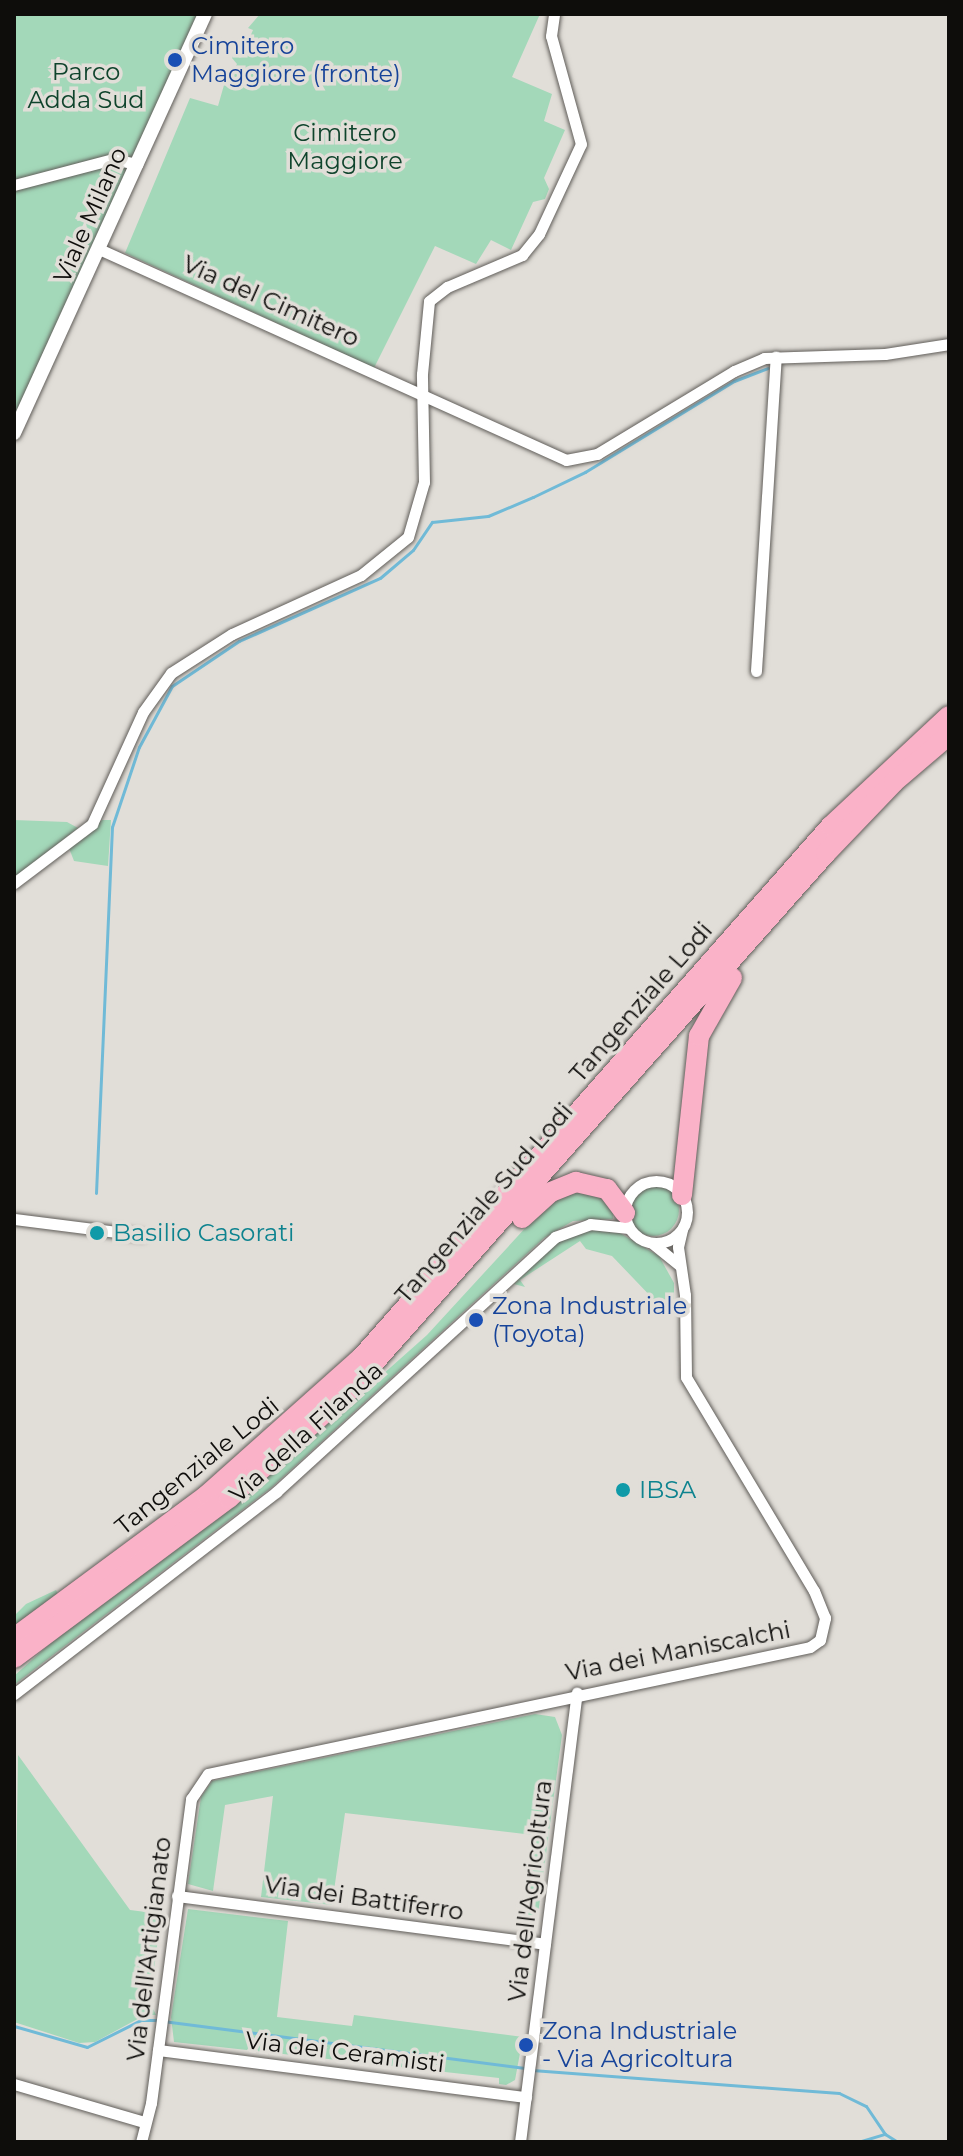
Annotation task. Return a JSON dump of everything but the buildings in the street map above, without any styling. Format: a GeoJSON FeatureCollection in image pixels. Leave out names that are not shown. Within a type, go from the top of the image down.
{"type":"FeatureCollection","features":[{"type":"Feature","properties":{"kind":"highway","name":"Tangenziale Lodi"},"geometry":{"type":"LineString","coordinates":[[14,1638],[207,1495],[362,1357],[803,856],[889,767],[949,716]]}},
{"type":"Feature","properties":{"kind":"highway","name":"Tangenziale Sud Lodi"},"geometry":{"type":"LineString","coordinates":[[14,1658],[229,1498],[378,1362],[826,853],[894,782],[949,735]]}},
{"type":"Feature","properties":{"kind":"highway"},"geometry":{"type":"LineString","coordinates":[[682,1195],[693,1124],[696,1049],[708,1013],[798,901],[826,853]]}},
{"type":"Feature","properties":{"kind":"highway"},"geometry":{"type":"LineString","coordinates":[[378,1362],[426,1326],[551,1192],[576,1182],[596,1184],[617,1198],[627,1220]]}},
{"type":"Feature","properties":{"kind":"street","name":"Viale Milano"},"geometry":{"type":"LineString","coordinates":[[14,433],[205,14]]}},
{"type":"Feature","properties":{"kind":"street"},"geometry":{"type":"LineString","coordinates":[[14,883],[94,821],[159,686],[214,643],[361,575],[408,537],[424,482],[424,393],[429,301],[447,287],[522,255],[539,234],[581,144],[551,36],[554,14]]}},
{"type":"Feature","properties":{"kind":"street"},"geometry":{"type":"LineString","coordinates":[[14,185],[113,159],[137,164]]}},
{"type":"Feature","properties":{"kind":"street","name":"Via del Cimitero"},"geometry":{"type":"LineString","coordinates":[[99,249],[424,393],[566,460],[597,454],[734,371],[776,357]]}},
{"type":"Feature","properties":{"kind":"street"},"geometry":{"type":"LineString","coordinates":[[756,671],[776,357],[871,355],[949,344]]}},
{"type":"Feature","properties":{"kind":"street"},"geometry":{"type":"LineString","coordinates":[[662,1181],[682,1195],[687,1212],[682,1229],[679,1265],[627,1220],[629,1197],[646,1182],[662,1181]]}},
{"type":"Feature","properties":{"kind":"street"},"geometry":{"type":"LineString","coordinates":[[14,1219],[141,1235]]}},
{"type":"Feature","properties":{"kind":"street","name":"Via della Filanda"},"geometry":{"type":"LineString","coordinates":[[14,1694],[276,1492],[555,1237],[590,1224],[627,1220]]}},
{"type":"Feature","properties":{"kind":"street"},"geometry":{"type":"LineString","coordinates":[[651,1243],[668,1240],[682,1229]]}},
{"type":"Feature","properties":{"kind":"street","name":"Via dei Maniscalchi"},"geometry":{"type":"LineString","coordinates":[[199,1782],[220,1770],[577,1693],[810,1647],[825,1629],[814,1591],[691,1390],[683,1361],[685,1295],[679,1265]]}},
{"type":"Feature","properties":{"kind":"street","name":"Via dell'Agricoltura"},"geometry":{"type":"LineString","coordinates":[[520,2142],[577,1693]]}},
{"type":"Feature","properties":{"kind":"street","name":"Via dell'Artigianato"},"geometry":{"type":"LineString","coordinates":[[141,2142],[158,2050],[191,1799],[199,1782]]}},
{"type":"Feature","properties":{"kind":"street","name":"Via dei Battiferro"},"geometry":{"type":"LineString","coordinates":[[177,1896],[545,1944]]}},
{"type":"Feature","properties":{"kind":"street","name":"Via dei Ceramisti"},"geometry":{"type":"LineString","coordinates":[[158,2050],[526,2097]]}},
{"type":"Feature","properties":{"kind":"street"},"geometry":{"type":"LineString","coordinates":[[14,2084],[144,2122]]}},
{"type":"Feature","properties":{"kind":"green space","name":"Parco Adda Sud"},"geometry":{"type":"Polygon","coordinates":[[[14,14],[198,14],[14,419],[14,14]]]}},
{"type":"Feature","properties":{"kind":"green space","name":"Cimitero Maggiore"},"geometry":{"type":"Polygon","coordinates":[[[260,14],[540,14],[512,77],[552,94],[544,121],[565,130],[544,178],[549,189],[545,199],[533,202],[511,250],[491,240],[476,264],[435,246],[374,368],[125,253],[190,98],[218,106],[226,78],[230,79],[237,64],[232,58],[237,46],[246,46],[253,30],[248,28],[260,14]]]}},
{"type":"Feature","properties":{"kind":"green space"},"geometry":{"type":"Polygon","coordinates":[[[14,820],[67,822],[78,828],[14,878],[14,820]]]}},
{"type":"Feature","properties":{"kind":"green space"},"geometry":{"type":"Polygon","coordinates":[[[102,820],[111,820],[108,866],[74,861],[69,848],[102,820]]]}},
{"type":"Feature","properties":{"kind":"green space"},"geometry":{"type":"Polygon","coordinates":[[[653,1184],[672,1191],[679,1210],[672,1229],[653,1236],[634,1229],[627,1210],[634,1191],[653,1184]]]}},
{"type":"Feature","properties":{"kind":"green space"},"geometry":{"type":"Polygon","coordinates":[[[588,1188],[613,1205],[613,1219],[573,1221],[544,1238],[272,1487],[14,1685],[14,1676],[62,1633],[265,1479],[427,1335],[551,1200],[588,1188]]]}},
{"type":"Feature","properties":{"kind":"green space"},"geometry":{"type":"Polygon","coordinates":[[[589,1230],[620,1233],[659,1256],[674,1283],[674,1299],[657,1303],[612,1256],[586,1249],[580,1241],[520,1280],[525,1287],[514,1284],[560,1240],[589,1230]]]}},
{"type":"Feature","properties":{"kind":"green space"},"geometry":{"type":"Polygon","coordinates":[[[56,1590],[58,1594],[14,1626],[14,1616],[26,1604],[56,1590]]]}},
{"type":"Feature","properties":{"kind":"green space"},"geometry":{"type":"Polygon","coordinates":[[[535,1714],[555,1717],[562,1735],[536,1929],[522,1930],[533,1835],[345,1813],[332,1905],[261,1897],[273,1796],[225,1805],[213,1891],[188,1884],[201,1797],[212,1781],[535,1714]]]}},
{"type":"Feature","properties":{"kind":"green space"},"geometry":{"type":"Polygon","coordinates":[[[18,1755],[130,1910],[161,1914],[150,2002],[156,2015],[145,2015],[95,2042],[79,2043],[14,2022],[18,1755]]]}},
{"type":"Feature","properties":{"kind":"green space"},"geometry":{"type":"Polygon","coordinates":[[[188,1909],[288,1921],[277,2017],[352,2026],[354,2015],[523,2037],[515,2080],[506,2085],[499,2084],[499,2078],[174,2042],[171,2017],[188,1909]]]}},
{"type":"Feature","properties":{"kind":"waterway"},"geometry":{"type":"LineString","coordinates":[[96,1193],[112,827],[139,747],[172,686],[239,641],[380,578],[413,550],[432,522],[488,516],[533,497],[585,472],[734,381],[768,368]]}},
{"type":"Feature","properties":{"kind":"waterway"},"geometry":{"type":"LineString","coordinates":[[14,2026],[87,2047],[141,2020],[155,2020],[525,2068]]}},
{"type":"Feature","properties":{"kind":"waterway"},"geometry":{"type":"LineString","coordinates":[[532,2070],[839,2093],[866,2106],[885,2134]]}},
{"type":"Feature","properties":{"kind":"waterway"},"geometry":{"type":"LineString","coordinates":[[858,2142],[885,2134],[898,2142]]}},
{"type":"Feature","properties":{"kind":"place","name":"Cimitero Maggiore (fronte)"},"geometry":{"type":"Point","coordinates":[175,60]}},
{"type":"Feature","properties":{"kind":"place","name":"Basilio Casorati"},"geometry":{"type":"Point","coordinates":[97,1233]}},
{"type":"Feature","properties":{"kind":"place","name":"Zona Industriale (Toyota)"},"geometry":{"type":"Point","coordinates":[476,1320]}},
{"type":"Feature","properties":{"kind":"place","name":"IBSA"},"geometry":{"type":"Point","coordinates":[623,1490]}},
{"type":"Feature","properties":{"kind":"place","name":"Zona Industriale - Via Agricoltura"},"geometry":{"type":"Point","coordinates":[526,2045]}}]}
